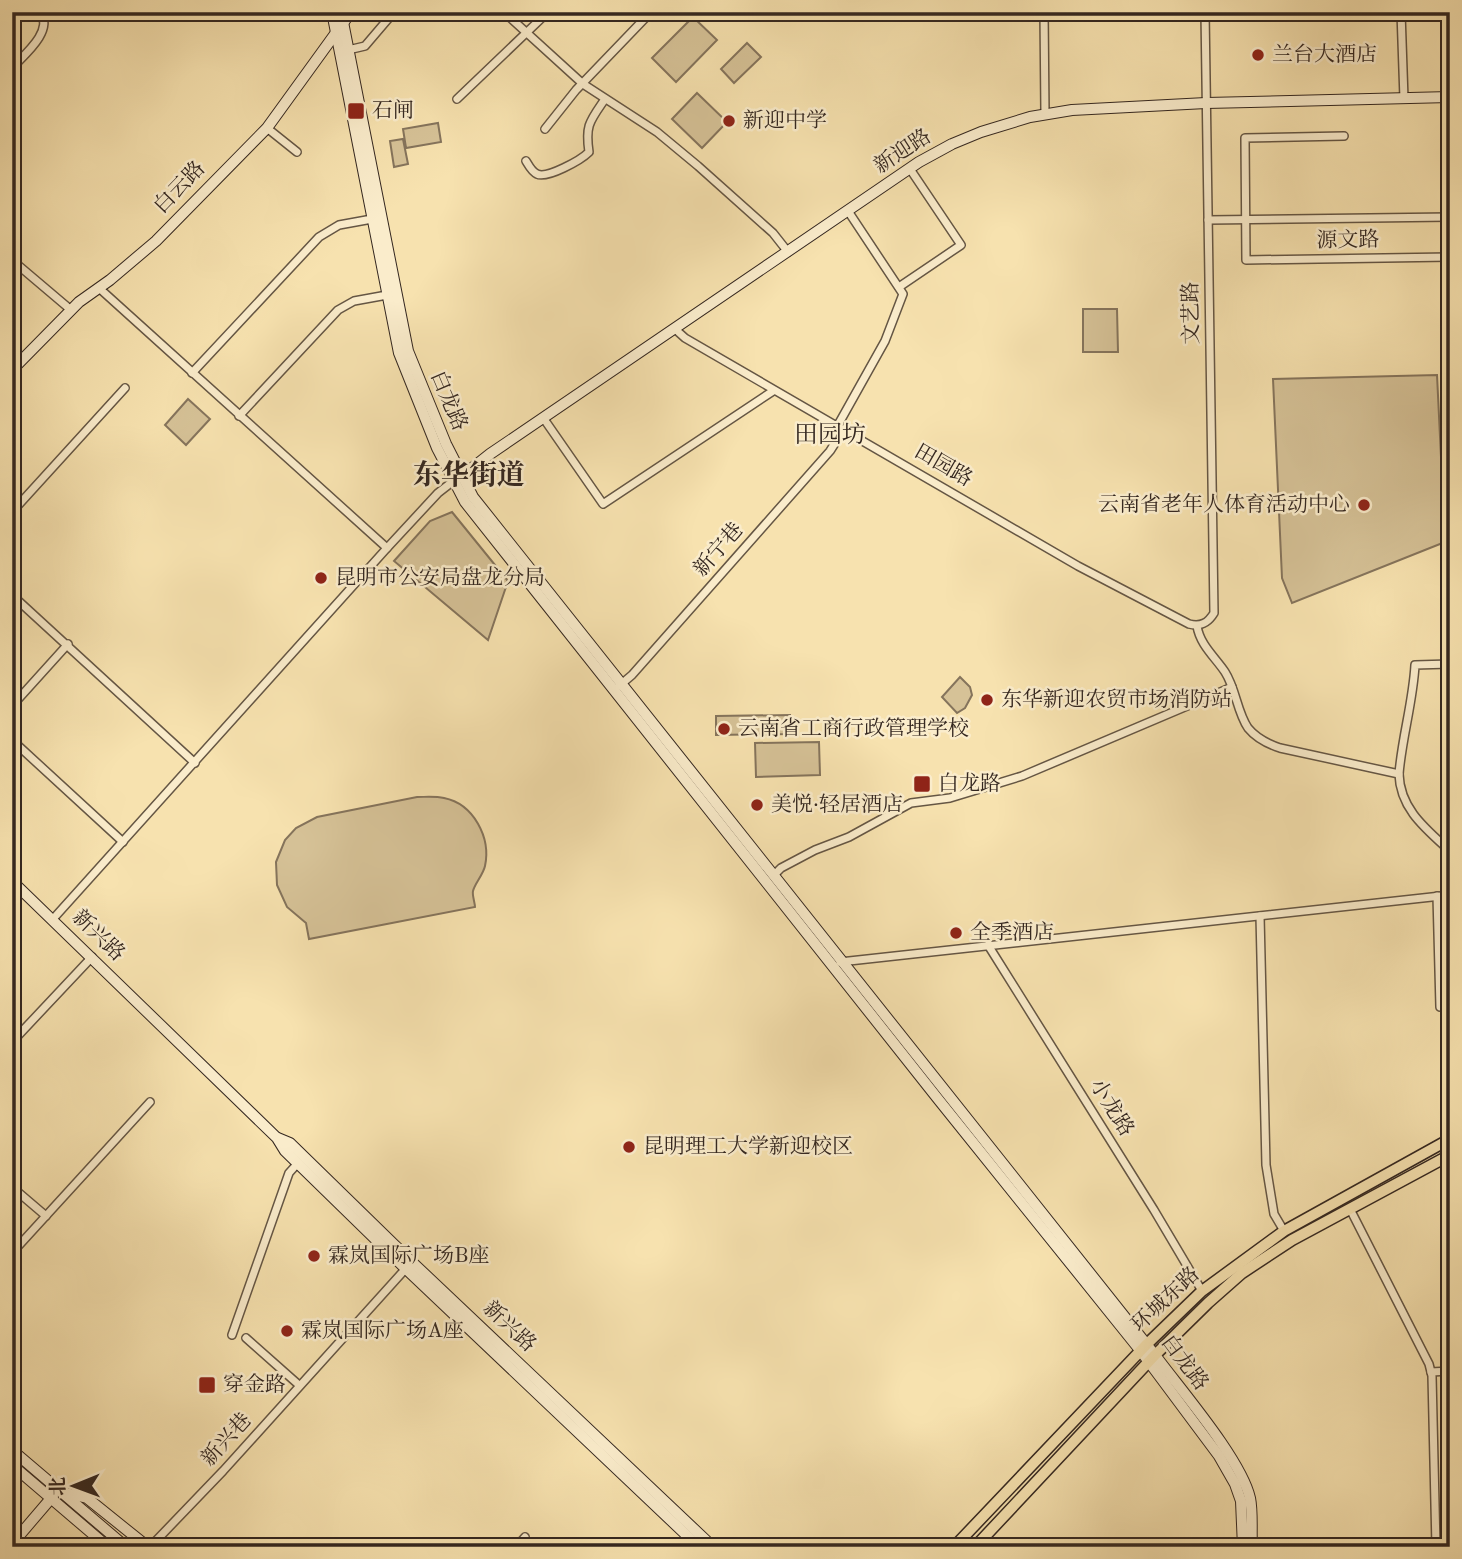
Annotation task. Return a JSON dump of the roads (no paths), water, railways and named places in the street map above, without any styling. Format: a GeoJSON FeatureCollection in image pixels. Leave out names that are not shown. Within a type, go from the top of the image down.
{"type":"FeatureCollection","features":[{"type":"Feature","properties":{"kind":"main road","name":"白龙路"},"geometry":{"type":"LineString","coordinates":[[332,12],[399,354],[409,381],[457,479],[618,687],[1226,1451],[1243,1480],[1250,1499],[1252,1547]]}},
{"type":"Feature","properties":{"kind":"main road","name":"白云路"},"geometry":{"type":"LineString","coordinates":[[12,370],[71,310],[156,241],[267,128],[336,32],[342,17],[351,12]]}},
{"type":"Feature","properties":{"kind":"main road","name":"白龙路"},"geometry":{"type":"LineString","coordinates":[[342,17],[408,351],[457,479]]}},
{"type":"Feature","properties":{"kind":"main road","name":"新迎路"},"geometry":{"type":"LineString","coordinates":[[457,479],[910,169],[952,144],[981,132],[1045,114],[1094,109],[1206,103],[1450,97]]}},
{"type":"Feature","properties":{"kind":"main road","name":"白龙路"},"geometry":{"type":"LineString","coordinates":[[618,687],[774,875],[837,963]]}},
{"type":"Feature","properties":{"kind":"main road","name":"新兴路"},"geometry":{"type":"LineString","coordinates":[[12,881],[277,1138],[285,1151],[713,1547]]}},
{"type":"Feature","properties":{"kind":"main road","name":"新兴路"},"geometry":{"type":"LineString","coordinates":[[277,1138],[290,1143],[409,1266],[699,1547]]}},
{"type":"Feature","properties":{"kind":"main road","name":"环城东路"},"geometry":{"type":"LineString","coordinates":[[954,1547],[1143,1347],[1202,1291],[1284,1231],[1450,1139]]}},
{"type":"Feature","properties":{"kind":"main road","name":"环城东路"},"geometry":{"type":"LineString","coordinates":[[975,1547],[1152,1358],[1242,1273],[1266,1256],[1450,1155]]}},
{"type":"Feature","properties":{"kind":"main road","name":"白龙路"},"geometry":{"type":"LineString","coordinates":[[1152,1358],[1235,1484],[1241,1500],[1243,1547]]}},
{"type":"Feature","properties":{"kind":"main road"},"geometry":{"type":"LineString","coordinates":[[12,1450],[126,1547]]}},
{"type":"Feature","properties":{"kind":"main road"},"geometry":{"type":"LineString","coordinates":[[12,1465],[108,1547]]}},
{"type":"Feature","properties":{"kind":"main road"},"geometry":{"type":"LineString","coordinates":[[58,1490],[87,1498],[149,1547]]}},
{"type":"Feature","properties":{"kind":"main road"},"geometry":{"type":"LineString","coordinates":[[12,1544],[58,1490]]}},
{"type":"Feature","properties":{"kind":"street"},"geometry":{"type":"LineString","coordinates":[[12,68],[43,30],[45,19],[41,12]]}},
{"type":"Feature","properties":{"kind":"street"},"geometry":{"type":"LineString","coordinates":[[348,50],[365,46],[394,12]]}},
{"type":"Feature","properties":{"kind":"street"},"geometry":{"type":"LineString","coordinates":[[504,12],[583,83],[657,132],[698,166],[773,233],[788,252]]}},
{"type":"Feature","properties":{"kind":"street"},"geometry":{"type":"LineString","coordinates":[[457,99],[548,12]]}},
{"type":"Feature","properties":{"kind":"street"},"geometry":{"type":"LineString","coordinates":[[545,129],[583,83],[651,12]]}},
{"type":"Feature","properties":{"kind":"street"},"geometry":{"type":"LineString","coordinates":[[1044,12],[1045,114]]}},
{"type":"Feature","properties":{"kind":"street","name":"文艺路"},"geometry":{"type":"LineString","coordinates":[[1197,625],[1210,620],[1214,613],[1205,12]]}},
{"type":"Feature","properties":{"kind":"street"},"geometry":{"type":"LineString","coordinates":[[1401,12],[1404,99]]}},
{"type":"Feature","properties":{"kind":"street"},"geometry":{"type":"LineString","coordinates":[[526,161],[534,173],[543,176],[582,160],[589,152],[586,133],[588,123],[605,99]]}},
{"type":"Feature","properties":{"kind":"street"},"geometry":{"type":"LineString","coordinates":[[267,128],[297,152]]}},
{"type":"Feature","properties":{"kind":"street"},"geometry":{"type":"LineString","coordinates":[[1245,220],[1245,138],[1344,136]]}},
{"type":"Feature","properties":{"kind":"street"},"geometry":{"type":"LineString","coordinates":[[848,211],[899,287],[961,246],[910,169]]}},
{"type":"Feature","properties":{"kind":"street"},"geometry":{"type":"LineString","coordinates":[[1208,220],[1450,217]]}},
{"type":"Feature","properties":{"kind":"street"},"geometry":{"type":"LineString","coordinates":[[192,373],[319,237],[339,225],[372,219]]}},
{"type":"Feature","properties":{"kind":"street","name":"源文路"},"geometry":{"type":"LineString","coordinates":[[1245,220],[1246,260],[1450,257]]}},
{"type":"Feature","properties":{"kind":"street"},"geometry":{"type":"LineString","coordinates":[[12,260],[71,310]]}},
{"type":"Feature","properties":{"kind":"street","name":"新宁巷"},"geometry":{"type":"LineString","coordinates":[[618,687],[632,675],[830,451],[885,341],[903,294],[899,287]]}},
{"type":"Feature","properties":{"kind":"street"},"geometry":{"type":"LineString","coordinates":[[99,288],[387,548]]}},
{"type":"Feature","properties":{"kind":"street"},"geometry":{"type":"LineString","coordinates":[[239,416],[338,310],[354,301],[387,295]]}},
{"type":"Feature","properties":{"kind":"street","name":"田园路"},"geometry":{"type":"LineString","coordinates":[[675,329],[685,338],[773,391],[841,427],[1078,566],[1189,624],[1197,625]]}},
{"type":"Feature","properties":{"kind":"street"},"geometry":{"type":"LineString","coordinates":[[12,512],[125,388]]}},
{"type":"Feature","properties":{"kind":"street"},"geometry":{"type":"LineString","coordinates":[[544,419],[603,504],[773,391]]}},
{"type":"Feature","properties":{"kind":"street"},"geometry":{"type":"LineString","coordinates":[[53,919],[387,548],[457,479]]}},
{"type":"Feature","properties":{"kind":"street"},"geometry":{"type":"LineString","coordinates":[[1450,580],[1450,585]]}},
{"type":"Feature","properties":{"kind":"street"},"geometry":{"type":"LineString","coordinates":[[12,595],[195,763]]}},
{"type":"Feature","properties":{"kind":"street"},"geometry":{"type":"LineString","coordinates":[[1197,625],[1203,642],[1226,673],[1247,726],[1266,743],[1399,774]]}},
{"type":"Feature","properties":{"kind":"street"},"geometry":{"type":"LineString","coordinates":[[12,706],[68,644]]}},
{"type":"Feature","properties":{"kind":"street"},"geometry":{"type":"LineString","coordinates":[[1450,655],[1450,664],[1415,665],[1414,684],[1401,742],[1399,774],[1399,788],[1405,803],[1414,816],[1450,851]]}},
{"type":"Feature","properties":{"kind":"street"},"geometry":{"type":"LineString","coordinates":[[774,875],[816,850],[911,803],[950,798],[1022,776],[1232,687]]}},
{"type":"Feature","properties":{"kind":"street"},"geometry":{"type":"LineString","coordinates":[[12,740],[123,842]]}},
{"type":"Feature","properties":{"kind":"street"},"geometry":{"type":"LineString","coordinates":[[837,963],[1450,895]]}},
{"type":"Feature","properties":{"kind":"street"},"geometry":{"type":"LineString","coordinates":[[1437,896],[1440,1007]]}},
{"type":"Feature","properties":{"kind":"street"},"geometry":{"type":"LineString","coordinates":[[1260,916],[1266,1165],[1274,1214],[1284,1231]]}},
{"type":"Feature","properties":{"kind":"street","name":"小龙路"},"geometry":{"type":"LineString","coordinates":[[988,945],[1134,1177],[1202,1291]]}},
{"type":"Feature","properties":{"kind":"street"},"geometry":{"type":"LineString","coordinates":[[12,1042],[92,957]]}},
{"type":"Feature","properties":{"kind":"street"},"geometry":{"type":"LineString","coordinates":[[12,1253],[150,1102]]}},
{"type":"Feature","properties":{"kind":"street"},"geometry":{"type":"LineString","coordinates":[[232,1335],[289,1173],[298,1163]]}},
{"type":"Feature","properties":{"kind":"street"},"geometry":{"type":"LineString","coordinates":[[12,1187],[46,1216]]}},
{"type":"Feature","properties":{"kind":"street"},"geometry":{"type":"LineString","coordinates":[[1350,1209],[1429,1364],[1436,1547]]}},
{"type":"Feature","properties":{"kind":"street","name":"新兴巷"},"geometry":{"type":"LineString","coordinates":[[149,1547],[223,1471],[409,1266]]}},
{"type":"Feature","properties":{"kind":"street"},"geometry":{"type":"LineString","coordinates":[[246,1338],[299,1385]]}},
{"type":"Feature","properties":{"kind":"street"},"geometry":{"type":"LineString","coordinates":[[1431,1372],[1450,1371]]}},
{"type":"Feature","properties":{"kind":"street"},"geometry":{"type":"LineString","coordinates":[[516,1547],[525,1537]]}},
{"type":"Feature","properties":{"kind":"place","name":"兰台大酒店"},"geometry":{"type":"Point","coordinates":[1258,55]}},
{"type":"Feature","properties":{"kind":"place","name":"石闸"},"geometry":{"type":"Point","coordinates":[356,111]}},
{"type":"Feature","properties":{"kind":"place","name":"新迎中学"},"geometry":{"type":"Point","coordinates":[729,121]}},
{"type":"Feature","properties":{"kind":"place","name":"云南省老年人体育活动中心"},"geometry":{"type":"Point","coordinates":[1364,505]}},
{"type":"Feature","properties":{"kind":"place","name":"昆明市公安局盘龙分局"},"geometry":{"type":"Point","coordinates":[321,578]}},
{"type":"Feature","properties":{"kind":"place","name":"东华新迎农贸市场消防站"},"geometry":{"type":"Point","coordinates":[987,700]}},
{"type":"Feature","properties":{"kind":"place","name":"云南省工商行政管理学校"},"geometry":{"type":"Point","coordinates":[724,729]}},
{"type":"Feature","properties":{"kind":"place","name":"白龙路"},"geometry":{"type":"Point","coordinates":[922,784]}},
{"type":"Feature","properties":{"kind":"place","name":"美悦·轻居酒店"},"geometry":{"type":"Point","coordinates":[757,805]}},
{"type":"Feature","properties":{"kind":"place","name":"全季酒店"},"geometry":{"type":"Point","coordinates":[956,933]}},
{"type":"Feature","properties":{"kind":"place","name":"昆明理工大学新迎校区"},"geometry":{"type":"Point","coordinates":[629,1147]}},
{"type":"Feature","properties":{"kind":"place","name":"霖岚国际广场B座"},"geometry":{"type":"Point","coordinates":[314,1256]}},
{"type":"Feature","properties":{"kind":"place","name":"霖岚国际广场A座"},"geometry":{"type":"Point","coordinates":[287,1331]}},
{"type":"Feature","properties":{"kind":"place","name":"穿金路"},"geometry":{"type":"Point","coordinates":[207,1385]}},
{"type":"Feature","properties":{"kind":"district","name":"田园坊"},"geometry":{"type":"Point","coordinates":[830,436]}},
{"type":"Feature","properties":{"kind":"district","name":"东华街道"},"geometry":{"type":"Point","coordinates":[469,477]}}]}
